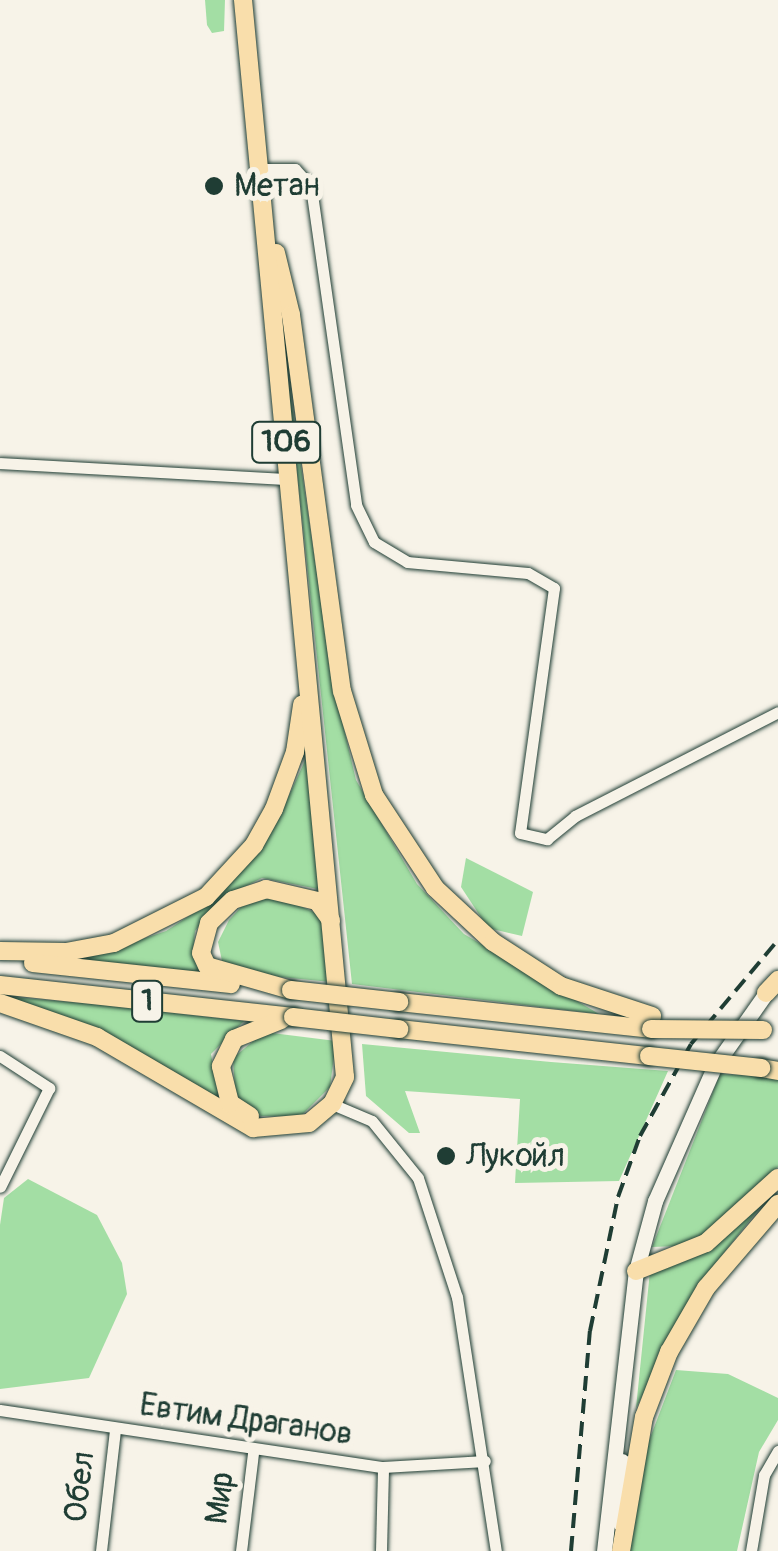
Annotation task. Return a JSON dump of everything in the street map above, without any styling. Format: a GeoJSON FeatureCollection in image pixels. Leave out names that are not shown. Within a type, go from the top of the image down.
{"type":"FeatureCollection","features":[{"type":"Feature","properties":{"kind":"main road","name":"106"},"geometry":{"type":"LineString","coordinates":[[244,0],[305,665],[337,941],[346,1058],[332,1104]]}},
{"type":"Feature","properties":{"kind":"main road"},"geometry":{"type":"LineString","coordinates":[[265,220],[291,315],[342,691],[374,795],[435,888],[493,942],[561,986],[652,1022]]}},
{"type":"Feature","properties":{"kind":"main road"},"geometry":{"type":"LineString","coordinates":[[0,951],[66,952],[130,938],[176,917],[219,884],[254,845],[283,791],[299,732],[305,665]]}},
{"type":"Feature","properties":{"kind":"main road"},"geometry":{"type":"LineString","coordinates":[[291,990],[207,966],[202,944],[216,914],[244,894],[287,891],[323,906],[337,941]]}},
{"type":"Feature","properties":{"kind":"main road","name":"1"},"geometry":{"type":"LineString","coordinates":[[0,959],[399,1002],[771,1030]]}},
{"type":"Feature","properties":{"kind":"main road","name":"1"},"geometry":{"type":"LineString","coordinates":[[0,985],[650,1056],[770,1064]]}},
{"type":"Feature","properties":{"kind":"main road"},"geometry":{"type":"LineString","coordinates":[[604,1551],[636,1270],[681,1134],[714,1066],[774,985]]}},
{"type":"Feature","properties":{"kind":"main road"},"geometry":{"type":"LineString","coordinates":[[0,1003],[97,1037],[239,1122],[277,1129],[310,1123],[332,1104]]}},
{"type":"Feature","properties":{"kind":"main road"},"geometry":{"type":"LineString","coordinates":[[277,1129],[230,1104],[222,1066],[246,1031],[293,1017]]}},
{"type":"Feature","properties":{"kind":"main road"},"geometry":{"type":"LineString","coordinates":[[636,1270],[706,1244],[778,1178]]}},
{"type":"Feature","properties":{"kind":"main road"},"geometry":{"type":"LineString","coordinates":[[620,1551],[644,1417],[669,1352],[706,1288],[778,1204]]}},
{"type":"Feature","properties":{"kind":"main road"},"geometry":{"type":"LineString","coordinates":[[620,1551],[624,1387]]}},
{"type":"Feature","properties":{"kind":"street"},"geometry":{"type":"LineString","coordinates":[[260,169],[295,169],[312,186],[356,505],[374,542],[406,562],[528,573],[554,588],[520,833],[537,842],[547,839],[575,816],[778,712]]}},
{"type":"Feature","properties":{"kind":"street"},"geometry":{"type":"LineString","coordinates":[[0,463],[289,480]]}},
{"type":"Feature","properties":{"kind":"street"},"geometry":{"type":"LineString","coordinates":[[0,1056],[49,1088],[0,1187]]}},
{"type":"Feature","properties":{"kind":"street"},"geometry":{"type":"LineString","coordinates":[[332,1104],[372,1121],[418,1178],[457,1297],[496,1551]]}},
{"type":"Feature","properties":{"kind":"street","name":"Евтим Драганов"},"geometry":{"type":"LineString","coordinates":[[0,1410],[254,1452],[383,1467],[485,1460]]}},
{"type":"Feature","properties":{"kind":"street","name":"Обел"},"geometry":{"type":"LineString","coordinates":[[101,1551],[115,1430]]}},
{"type":"Feature","properties":{"kind":"street"},"geometry":{"type":"LineString","coordinates":[[752,1551],[764,1475],[778,1450]]}},
{"type":"Feature","properties":{"kind":"street","name":"Мир"},"geometry":{"type":"LineString","coordinates":[[241,1551],[254,1452]]}},
{"type":"Feature","properties":{"kind":"street"},"geometry":{"type":"LineString","coordinates":[[381,1551],[383,1467]]}},
{"type":"Feature","properties":{"kind":"green space"},"geometry":{"type":"Polygon","coordinates":[[[205,0],[225,0],[224,31],[212,33],[207,25],[205,0]]]}},
{"type":"Feature","properties":{"kind":"green space"},"geometry":{"type":"Polygon","coordinates":[[[285,359],[333,682],[356,780],[417,884],[464,934],[599,1014],[352,984],[285,359]]]}},
{"type":"Feature","properties":{"kind":"green space"},"geometry":{"type":"Polygon","coordinates":[[[309,752],[323,890],[262,878],[222,898],[195,931],[193,952],[200,973],[77,961],[166,931],[218,897],[274,828],[309,752]]]}},
{"type":"Feature","properties":{"kind":"green space"},"geometry":{"type":"Polygon","coordinates":[[[466,858],[533,892],[522,936],[488,928],[461,887],[466,858]]]}},
{"type":"Feature","properties":{"kind":"green space"},"geometry":{"type":"Polygon","coordinates":[[[277,896],[325,917],[331,982],[250,974],[222,961],[218,942],[229,920],[243,905],[277,896]]]}},
{"type":"Feature","properties":{"kind":"green space"},"geometry":{"type":"Polygon","coordinates":[[[11,997],[244,1021],[211,1054],[219,1099],[121,1042],[11,997]]]}},
{"type":"Feature","properties":{"kind":"green space"},"geometry":{"type":"Polygon","coordinates":[[[264,1032],[336,1041],[330,1087],[300,1117],[261,1116],[241,1103],[235,1090],[233,1058],[264,1032]]]}},
{"type":"Feature","properties":{"kind":"green space"},"geometry":{"type":"Polygon","coordinates":[[[362,1044],[668,1071],[619,1181],[515,1183],[520,1099],[405,1091],[420,1133],[409,1133],[366,1096],[362,1044]]]}},
{"type":"Feature","properties":{"kind":"green space"},"geometry":{"type":"Polygon","coordinates":[[[720,1074],[778,1077],[778,1167],[714,1231],[678,1246],[652,1247],[720,1074]]]}},
{"type":"Feature","properties":{"kind":"green space"},"geometry":{"type":"Polygon","coordinates":[[[28,1179],[97,1215],[122,1263],[127,1294],[89,1378],[0,1389],[0,1225],[4,1198],[28,1179]]]}},
{"type":"Feature","properties":{"kind":"green space"},"geometry":{"type":"Polygon","coordinates":[[[778,1185],[703,1279],[636,1408],[650,1271],[714,1248],[778,1185]]]}},
{"type":"Feature","properties":{"kind":"green space"},"geometry":{"type":"Polygon","coordinates":[[[676,1370],[728,1374],[778,1398],[778,1420],[759,1452],[737,1551],[626,1551],[632,1485],[676,1370]]]}},
{"type":"Feature","properties":{"kind":"railway"},"geometry":{"type":"LineString","coordinates":[[571,1551],[590,1331],[618,1197],[640,1136],[691,1044],[778,940]]}},
{"type":"Feature","properties":{"kind":"place","name":"Метан"},"geometry":{"type":"Point","coordinates":[214,186]}},
{"type":"Feature","properties":{"kind":"place","name":"Лукойл"},"geometry":{"type":"Point","coordinates":[446,1156]}}]}
